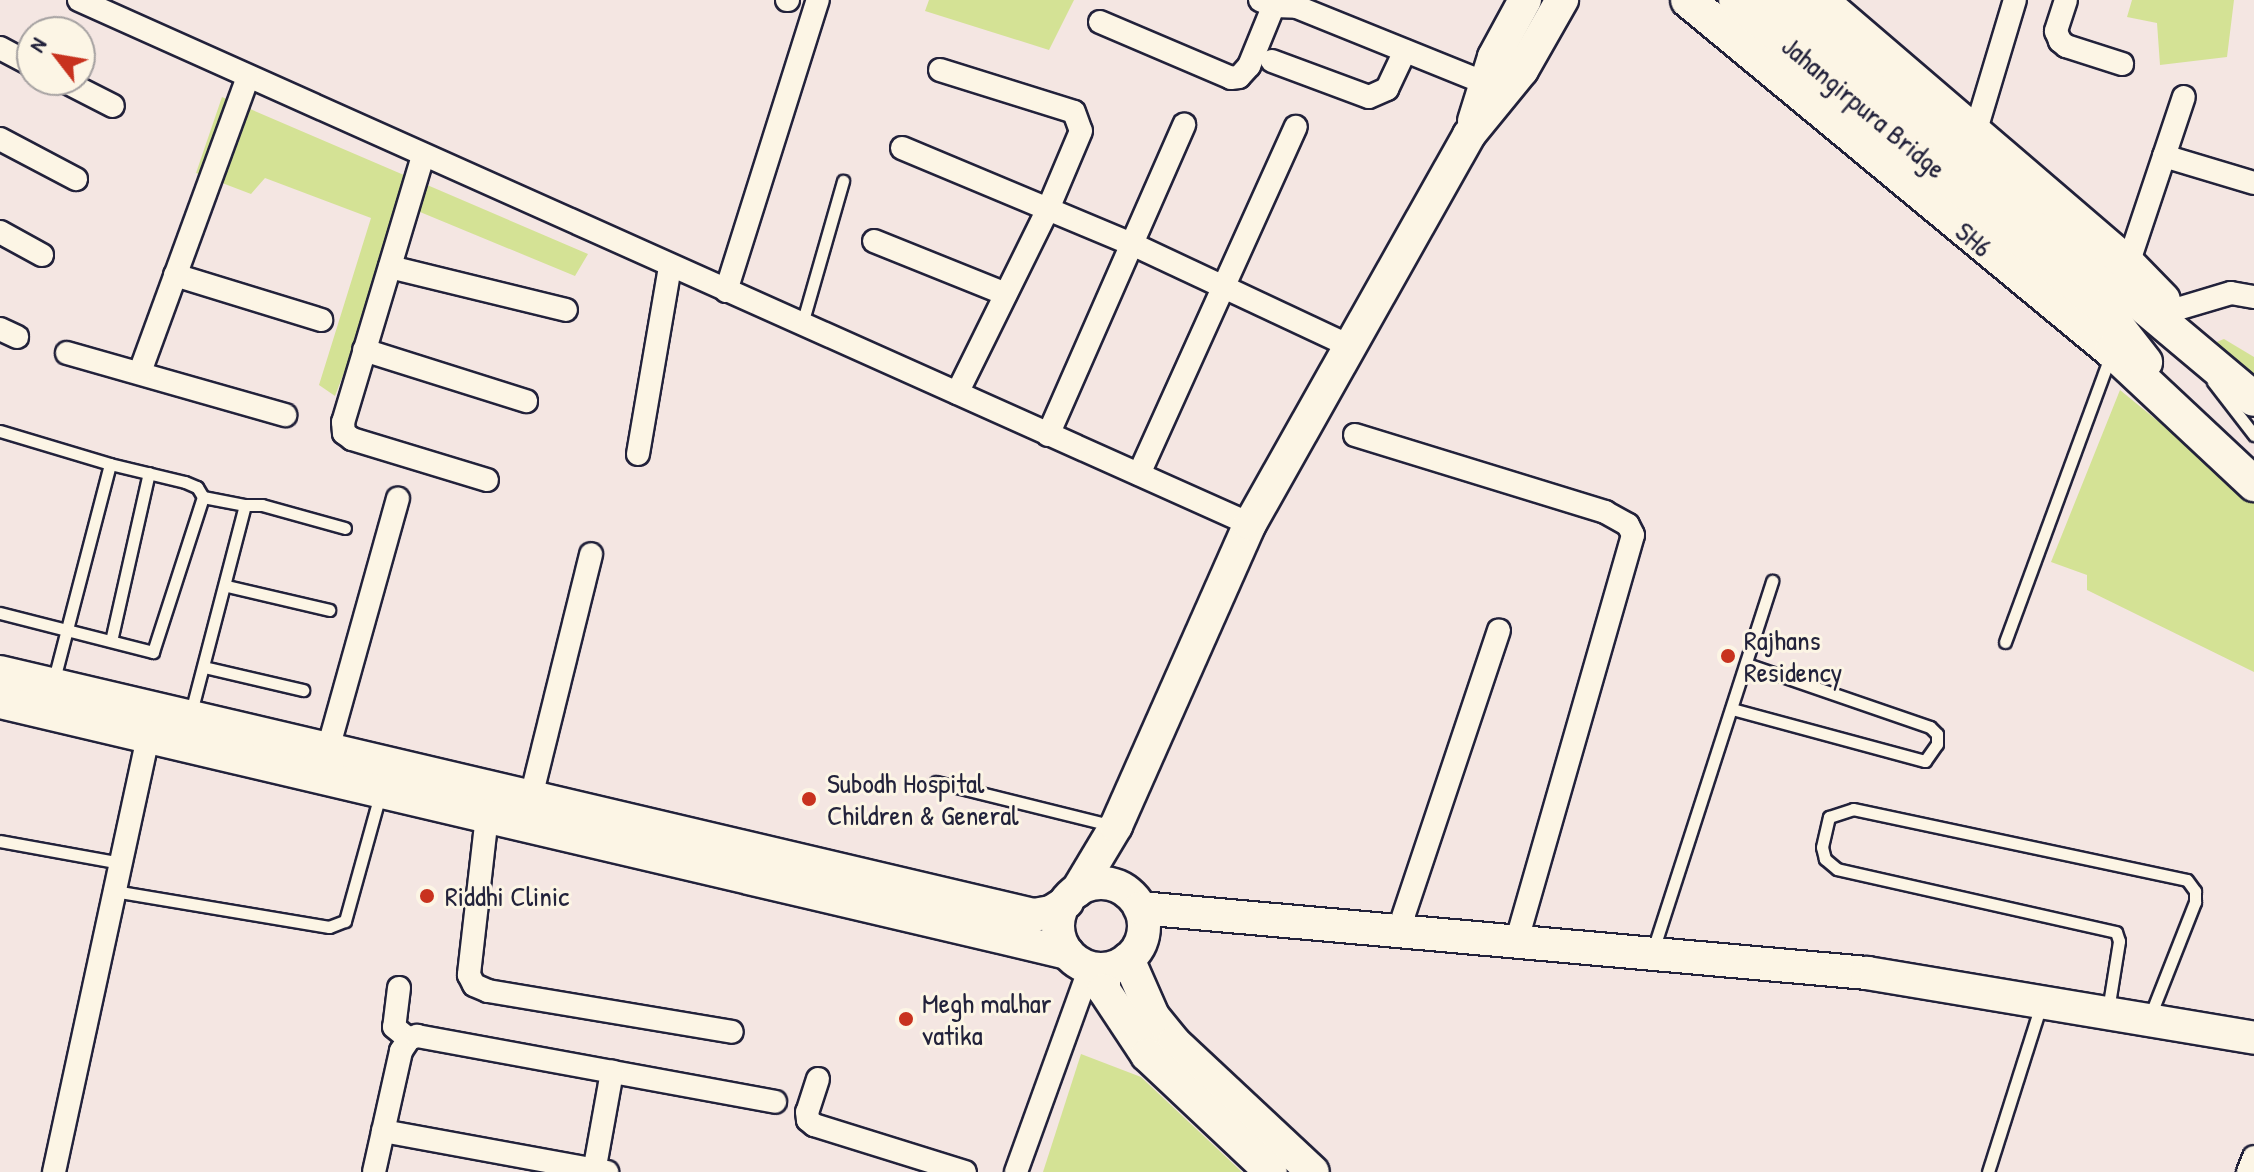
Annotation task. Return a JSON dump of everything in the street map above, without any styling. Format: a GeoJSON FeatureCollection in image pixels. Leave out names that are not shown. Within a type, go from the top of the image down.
{"type":"FeatureCollection","features":[{"type":"Feature","properties":{"kind":"main road","name":"SH6"},"geometry":{"type":"LineString","coordinates":[[1688,0],[2112,351],[2217,441],[2254,484]]}},
{"type":"Feature","properties":{"kind":"main road","name":"Jahangirpura Bridge"},"geometry":{"type":"LineString","coordinates":[[1736,0],[2116,286]]}},
{"type":"Feature","properties":{"kind":"main road","name":"Jahangirpura Bridge"},"geometry":{"type":"LineString","coordinates":[[1779,0],[2116,286]]}},
{"type":"Feature","properties":{"kind":"main road"},"geometry":{"type":"LineString","coordinates":[[1820,0],[1975,133],[2116,286],[2178,325],[2254,398]]}},
{"type":"Feature","properties":{"kind":"main road"},"geometry":{"type":"LineString","coordinates":[[2116,286],[2161,382],[2217,441]]}},
{"type":"Feature","properties":{"kind":"street"},"geometry":{"type":"LineString","coordinates":[[79,0],[1250,524]]}},
{"type":"Feature","properties":{"kind":"street"},"geometry":{"type":"LineString","coordinates":[[726,291],[818,0]]}},
{"type":"Feature","properties":{"kind":"street"},"geometry":{"type":"LineString","coordinates":[[1469,135],[1494,57],[1525,0]]}},
{"type":"Feature","properties":{"kind":"street"},"geometry":{"type":"LineString","coordinates":[[1313,1172],[1174,1042],[1106,960],[1059,928],[1072,896],[1116,826],[1250,524],[1469,135],[1522,70],[1562,0]]}},
{"type":"Feature","properties":{"kind":"street"},"geometry":{"type":"LineString","coordinates":[[1975,133],[2015,0]]}},
{"type":"Feature","properties":{"kind":"street"},"geometry":{"type":"LineString","coordinates":[[2066,0],[2056,31],[2060,41],[2122,64]]}},
{"type":"Feature","properties":{"kind":"street"},"geometry":{"type":"LineString","coordinates":[[1100,22],[1231,78],[1239,77],[1249,66],[1270,2],[1297,7],[1485,83]]}},
{"type":"Feature","properties":{"kind":"street"},"geometry":{"type":"LineString","coordinates":[[1272,61],[1369,97],[1387,89],[1405,51]]}},
{"type":"Feature","properties":{"kind":"street"},"geometry":{"type":"LineString","coordinates":[[940,70],[1074,112],[1081,131],[1048,209],[957,393]]}},
{"type":"Feature","properties":{"kind":"street"},"geometry":{"type":"LineString","coordinates":[[140,372],[248,77]]}},
{"type":"Feature","properties":{"kind":"street"},"geometry":{"type":"LineString","coordinates":[[93,96],[113,106]]}},
{"type":"Feature","properties":{"kind":"street"},"geometry":{"type":"LineString","coordinates":[[2116,286],[2184,97]]}},
{"type":"Feature","properties":{"kind":"street"},"geometry":{"type":"LineString","coordinates":[[1048,435],[1134,245],[1184,125]]}},
{"type":"Feature","properties":{"kind":"street"},"geometry":{"type":"LineString","coordinates":[[1139,474],[1296,127]]}},
{"type":"Feature","properties":{"kind":"street"},"geometry":{"type":"LineString","coordinates":[[0,139],[76,179]]}},
{"type":"Feature","properties":{"kind":"street"},"geometry":{"type":"LineString","coordinates":[[902,148],[1134,245],[1350,346]]}},
{"type":"Feature","properties":{"kind":"street"},"geometry":{"type":"LineString","coordinates":[[423,156],[343,422],[344,433],[352,439],[487,480]]}},
{"type":"Feature","properties":{"kind":"street"},"geometry":{"type":"LineString","coordinates":[[2164,156],[2254,183]]}},
{"type":"Feature","properties":{"kind":"street"},"geometry":{"type":"LineString","coordinates":[[0,232],[42,255]]}},
{"type":"Feature","properties":{"kind":"street"},"geometry":{"type":"LineString","coordinates":[[874,241],[1006,294]]}},
{"type":"Feature","properties":{"kind":"street"},"geometry":{"type":"LineString","coordinates":[[638,454],[670,266]]}},
{"type":"Feature","properties":{"kind":"street"},"geometry":{"type":"LineString","coordinates":[[390,267],[566,310]]}},
{"type":"Feature","properties":{"kind":"street"},"geometry":{"type":"LineString","coordinates":[[175,275],[321,320]]}},
{"type":"Feature","properties":{"kind":"street"},"geometry":{"type":"LineString","coordinates":[[2178,325],[2231,293],[2254,297]]}},
{"type":"Feature","properties":{"kind":"street"},"geometry":{"type":"LineString","coordinates":[[364,350],[526,401]]}},
{"type":"Feature","properties":{"kind":"street"},"geometry":{"type":"LineString","coordinates":[[67,353],[285,415]]}},
{"type":"Feature","properties":{"kind":"street"},"geometry":{"type":"LineString","coordinates":[[1355,435],[1605,512],[1628,525],[1633,535],[1516,942]]}},
{"type":"Feature","properties":{"kind":"street"},"geometry":{"type":"LineString","coordinates":[[328,749],[398,499]]}},
{"type":"Feature","properties":{"kind":"street"},"geometry":{"type":"LineString","coordinates":[[531,797],[591,554]]}},
{"type":"Feature","properties":{"kind":"street"},"geometry":{"type":"LineString","coordinates":[[1398,932],[1499,630]]}},
{"type":"Feature","properties":{"kind":"street"},"geometry":{"type":"LineString","coordinates":[[0,672],[52,684],[152,722],[381,791],[1106,960],[1198,914]]}},
{"type":"Feature","properties":{"kind":"street"},"geometry":{"type":"LineString","coordinates":[[0,702],[152,722],[190,716],[1034,915],[1051,912],[1072,896],[1105,884],[1136,902],[1198,914],[1867,973],[2107,1014],[2253,1033]]}},
{"type":"Feature","properties":{"kind":"street"},"geometry":{"type":"LineString","coordinates":[[54,1172],[152,722]]}},
{"type":"Feature","properties":{"kind":"street"},"geometry":{"type":"LineString","coordinates":[[487,816],[469,975],[474,985],[488,991],[732,1032]]}},
{"type":"Feature","properties":{"kind":"street"},"geometry":{"type":"LineString","coordinates":[[1016,1172],[1106,960],[1144,922],[1119,863],[1116,826]]}},
{"type":"Feature","properties":{"kind":"street"},"geometry":{"type":"LineString","coordinates":[[1106,960],[1104,990],[1147,1055],[1271,1172]]}},
{"type":"Feature","properties":{"kind":"street"},"geometry":{"type":"LineString","coordinates":[[399,988],[394,1027],[409,1039]]}},
{"type":"Feature","properties":{"kind":"street"},"geometry":{"type":"LineString","coordinates":[[374,1172],[401,1051],[409,1039],[417,1036],[775,1102]]}},
{"type":"Feature","properties":{"kind":"street"},"geometry":{"type":"LineString","coordinates":[[383,1131],[598,1171],[612,1072]]}},
{"type":"Feature","properties":{"kind":"street"},"geometry":{"type":"LineString","coordinates":[[818,1079],[807,1112],[808,1120],[814,1125],[965,1172]]}},
{"type":"Feature","properties":{"kind":"street"},"geometry":{"type":"LineString","coordinates":[[2248,1172],[2254,1157]]}},
{"type":"Feature","properties":{"kind":"lane"},"geometry":{"type":"LineString","coordinates":[[802,325],[843,181]]}},
{"type":"Feature","properties":{"kind":"lane"},"geometry":{"type":"LineString","coordinates":[[2178,325],[2254,435]]}},
{"type":"Feature","properties":{"kind":"lane"},"geometry":{"type":"LineString","coordinates":[[2005,642],[2112,351]]}},
{"type":"Feature","properties":{"kind":"lane"},"geometry":{"type":"LineString","coordinates":[[0,431],[197,487],[203,497],[262,505],[345,528]]}},
{"type":"Feature","properties":{"kind":"lane"},"geometry":{"type":"LineString","coordinates":[[52,684],[110,464]]}},
{"type":"Feature","properties":{"kind":"lane"},"geometry":{"type":"LineString","coordinates":[[111,641],[149,473]]}},
{"type":"Feature","properties":{"kind":"lane"},"geometry":{"type":"LineString","coordinates":[[0,613],[153,652],[203,497]]}},
{"type":"Feature","properties":{"kind":"lane"},"geometry":{"type":"LineString","coordinates":[[190,716],[227,586],[245,505]]}},
{"type":"Feature","properties":{"kind":"lane"},"geometry":{"type":"LineString","coordinates":[[1651,954],[1772,581]]}},
{"type":"Feature","properties":{"kind":"lane"},"geometry":{"type":"LineString","coordinates":[[227,586],[329,610]]}},
{"type":"Feature","properties":{"kind":"lane"},"geometry":{"type":"LineString","coordinates":[[1732,709],[1925,761],[1937,744],[1937,734],[1930,727],[1747,664]]}},
{"type":"Feature","properties":{"kind":"lane"},"geometry":{"type":"LineString","coordinates":[[204,667],[303,690]]}},
{"type":"Feature","properties":{"kind":"lane"},"geometry":{"type":"LineString","coordinates":[[936,782],[1116,826]]}},
{"type":"Feature","properties":{"kind":"lane"},"geometry":{"type":"LineString","coordinates":[[114,891],[329,927],[345,921],[381,791]]}},
{"type":"Feature","properties":{"kind":"lane"},"geometry":{"type":"LineString","coordinates":[[2107,1014],[2119,941],[2116,932],[1837,869],[1825,859],[1822,847],[1829,817],[1853,809],[2187,880],[2195,891],[2195,902],[2148,1020]]}},
{"type":"Feature","properties":{"kind":"lane"},"geometry":{"type":"LineString","coordinates":[[0,841],[121,863]]}},
{"type":"Feature","properties":{"kind":"lane"},"geometry":{"type":"LineString","coordinates":[[1988,1172],[2042,1003]]}},
{"type":"Feature","properties":{"kind":"green space"},"geometry":{"type":"Polygon","coordinates":[[[929,0],[1074,0],[1049,50],[925,11],[929,0]]]}},
{"type":"Feature","properties":{"kind":"green space"},"geometry":{"type":"Polygon","coordinates":[[[2132,0],[2234,0],[2227,57],[2160,65],[2157,23],[2127,17],[2132,0]]]}},
{"type":"Feature","properties":{"kind":"green space"},"geometry":{"type":"Polygon","coordinates":[[[222,97],[588,254],[575,276],[408,207],[335,396],[319,385],[371,218],[265,178],[251,194],[196,173],[222,97]]]}},
{"type":"Feature","properties":{"kind":"green space"},"geometry":{"type":"Polygon","coordinates":[[[2224,339],[2254,357],[2254,417],[2226,393],[2214,343],[2224,339]]]}},
{"type":"Feature","properties":{"kind":"green space"},"geometry":{"type":"Polygon","coordinates":[[[2120,390],[2254,500],[2254,672],[2087,590],[2087,575],[2051,562],[2120,390]]]}},
{"type":"Feature","properties":{"kind":"green space"},"geometry":{"type":"Polygon","coordinates":[[[1081,1054],[1141,1077],[1242,1172],[1043,1172],[1081,1054]]]}},
{"type":"Feature","properties":{"kind":"place","name":"Rajhans Residency"},"geometry":{"type":"Point","coordinates":[1728,656]}},
{"type":"Feature","properties":{"kind":"place","name":"Subodh Hospital Children & General"},"geometry":{"type":"Point","coordinates":[809,799]}},
{"type":"Feature","properties":{"kind":"place","name":"Riddhi Clinic"},"geometry":{"type":"Point","coordinates":[427,896]}},
{"type":"Feature","properties":{"kind":"place","name":"Megh malhar vatika"},"geometry":{"type":"Point","coordinates":[906,1019]}}]}
